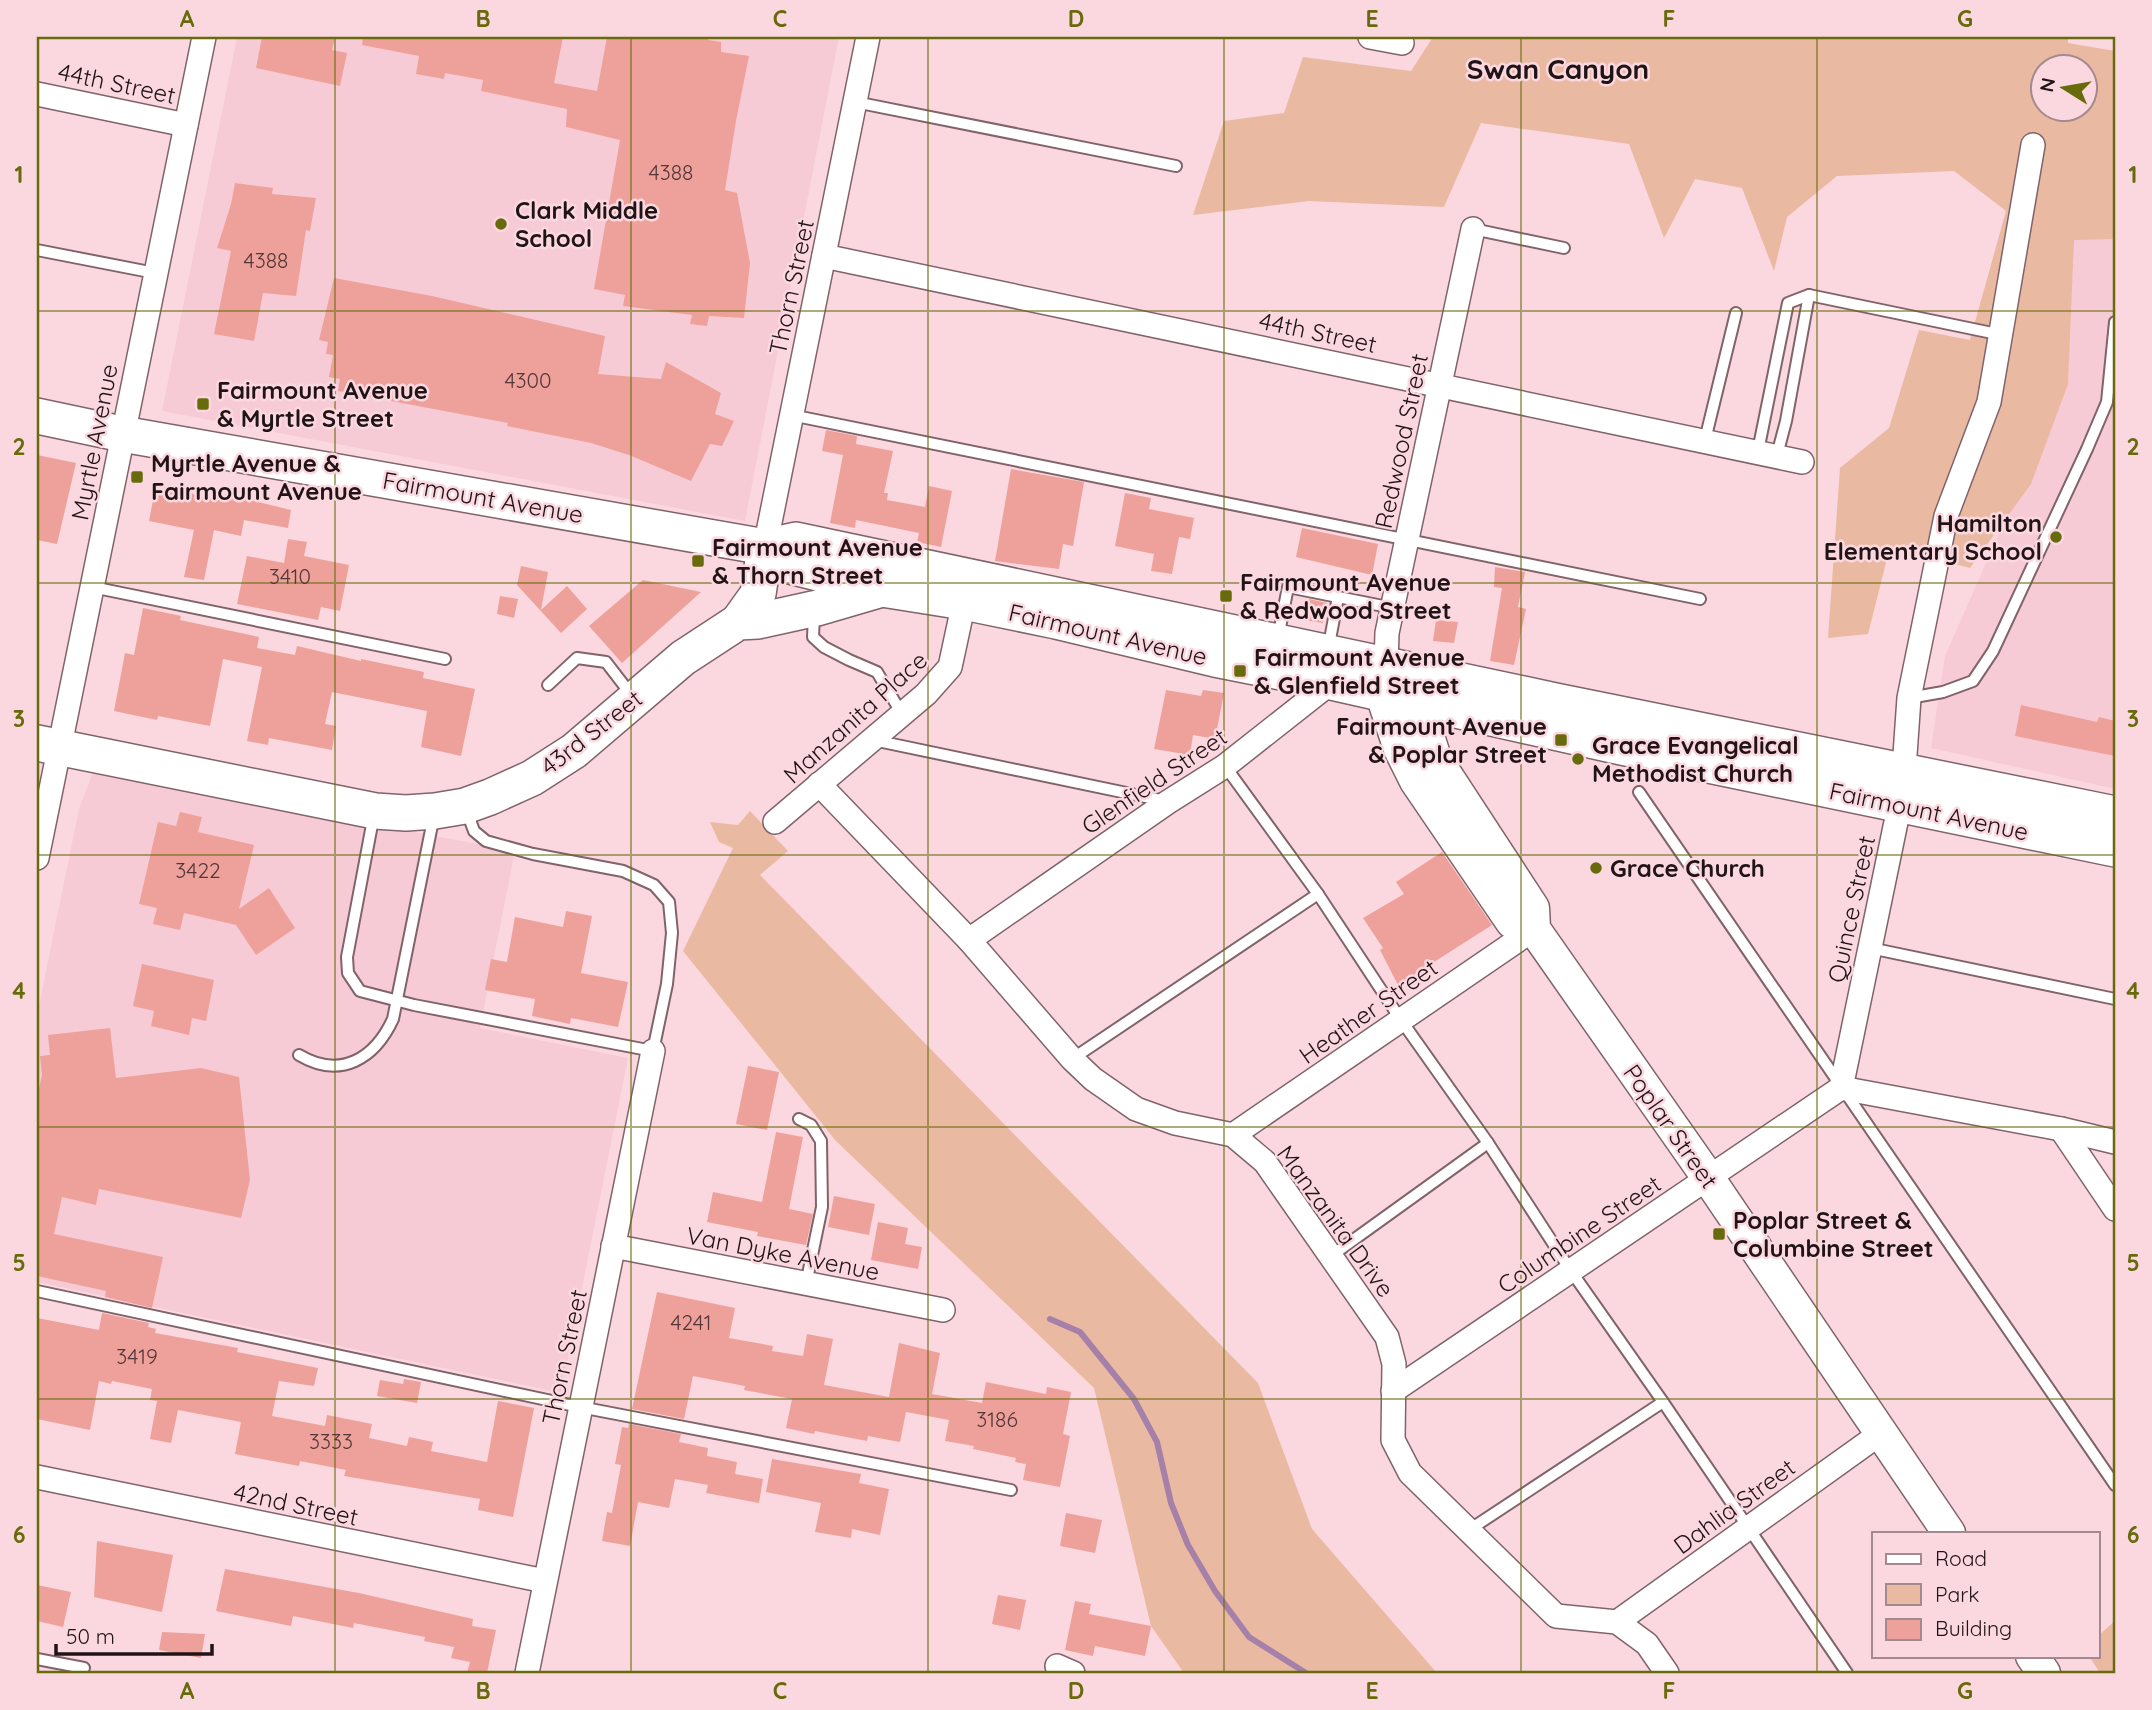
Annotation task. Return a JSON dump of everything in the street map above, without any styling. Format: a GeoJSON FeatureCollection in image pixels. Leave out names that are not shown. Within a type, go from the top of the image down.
{"type":"FeatureCollection","features":[{"type":"Feature","properties":{"kind":"main road","name":"Fairmount Avenue"},"geometry":{"type":"LineString","coordinates":[[37,416],[122,434],[765,547],[796,540],[1278,641],[1329,667]]}},
{"type":"Feature","properties":{"kind":"main road","name":"Fairmount Avenue"},"geometry":{"type":"LineString","coordinates":[[765,547],[786,565],[881,589],[964,601],[1215,659],[1329,667],[1556,701],[1904,769],[2115,814]]}},
{"type":"Feature","properties":{"kind":"main road"},"geometry":{"type":"LineString","coordinates":[[738,622],[758,594],[765,547]]}},
{"type":"Feature","properties":{"kind":"main road","name":"43rd Street"},"geometry":{"type":"LineString","coordinates":[[48,745],[374,811],[406,813],[450,809],[532,778],[574,751],[683,658],[738,622],[758,621],[817,608],[881,589]]}},
{"type":"Feature","properties":{"kind":"main road","name":"Fairmount Avenue"},"geometry":{"type":"LineString","coordinates":[[1377,673],[1417,702],[2115,849]]}},
{"type":"Feature","properties":{"kind":"street","name":"Myrtle Avenue"},"geometry":{"type":"LineString","coordinates":[[37,858],[48,745],[92,587],[204,37]]}},
{"type":"Feature","properties":{"kind":"street","name":"Thorn Street"},"geometry":{"type":"LineString","coordinates":[[765,547],[868,37]]}},
{"type":"Feature","properties":{"kind":"street"},"geometry":{"type":"LineString","coordinates":[[1370,37],[1402,43]]}},
{"type":"Feature","properties":{"kind":"street","name":"44th Street"},"geometry":{"type":"LineString","coordinates":[[37,94],[186,125]]}},
{"type":"Feature","properties":{"kind":"street","name":"Quince Street"},"geometry":{"type":"LineString","coordinates":[[1841,1088],[1898,804],[1904,769],[1909,698],[1945,516],[1989,402],[2033,145]]}},
{"type":"Feature","properties":{"kind":"street","name":"Redwood Street"},"geometry":{"type":"LineString","coordinates":[[1377,673],[1473,229]]}},
{"type":"Feature","properties":{"kind":"street","name":"44th Street"},"geometry":{"type":"LineString","coordinates":[[824,256],[1802,462]]}},
{"type":"Feature","properties":{"kind":"street","name":"Manzanita Place"},"geometry":{"type":"LineString","coordinates":[[775,822],[926,694],[950,667],[964,601]]}},
{"type":"Feature","properties":{"kind":"street","name":"Glenfield Street"},"geometry":{"type":"LineString","coordinates":[[970,940],[1168,802],[1226,766],[1329,667]]}},
{"type":"Feature","properties":{"kind":"street","name":"Poplar Street"},"geometry":{"type":"LineString","coordinates":[[1377,673],[1400,749],[1416,781],[1512,922],[1534,929]]}},
{"type":"Feature","properties":{"kind":"street","name":"Poplar Street"},"geometry":{"type":"LineString","coordinates":[[1417,702],[1435,758],[1533,908],[1534,929],[1948,1532]]}},
{"type":"Feature","properties":{"kind":"street","name":"Manzanita Drive"},"geometry":{"type":"LineString","coordinates":[[819,784],[970,940],[1072,1059],[1093,1079],[1136,1109],[1175,1123],[1233,1135],[1265,1162],[1387,1338],[1394,1364],[1393,1440],[1410,1473],[1556,1616],[1617,1622]]}},
{"type":"Feature","properties":{"kind":"street","name":"Heather Street"},"geometry":{"type":"LineString","coordinates":[[1233,1135],[1534,929]]}},
{"type":"Feature","properties":{"kind":"street","name":"Thorn Street"},"geometry":{"type":"LineString","coordinates":[[527,1673],[653,1051]]}},
{"type":"Feature","properties":{"kind":"street"},"geometry":{"type":"LineString","coordinates":[[1841,1088],[2061,1129],[2115,1142]]}},
{"type":"Feature","properties":{"kind":"street","name":"Columbine Street"},"geometry":{"type":"LineString","coordinates":[[1393,1391],[1841,1088]]}},
{"type":"Feature","properties":{"kind":"street"},"geometry":{"type":"LineString","coordinates":[[2061,1129],[2115,1209]]}},
{"type":"Feature","properties":{"kind":"street","name":"Van Dyke Avenue"},"geometry":{"type":"LineString","coordinates":[[613,1246],[943,1310]]}},
{"type":"Feature","properties":{"kind":"street","name":"Dahlia Street"},"geometry":{"type":"LineString","coordinates":[[1617,1622],[1881,1433]]}},
{"type":"Feature","properties":{"kind":"street","name":"42nd Street"},"geometry":{"type":"LineString","coordinates":[[37,1477],[545,1581]]}},
{"type":"Feature","properties":{"kind":"street"},"geometry":{"type":"LineString","coordinates":[[1617,1622],[1647,1644],[1667,1673]]}},
{"type":"Feature","properties":{"kind":"street"},"geometry":{"type":"LineString","coordinates":[[2033,1658],[2044,1673]]}},
{"type":"Feature","properties":{"kind":"lane"},"geometry":{"type":"LineString","coordinates":[[855,102],[1176,166]]}},
{"type":"Feature","properties":{"kind":"lane"},"geometry":{"type":"LineString","coordinates":[[1473,229],[1564,248]]}},
{"type":"Feature","properties":{"kind":"lane"},"geometry":{"type":"LineString","coordinates":[[37,250],[155,273]]}},
{"type":"Feature","properties":{"kind":"lane"},"geometry":{"type":"LineString","coordinates":[[1767,453],[1786,421],[1809,295]]}},
{"type":"Feature","properties":{"kind":"lane"},"geometry":{"type":"LineString","coordinates":[[1767,453],[1788,303],[1809,295],[2002,335]]}},
{"type":"Feature","properties":{"kind":"lane"},"geometry":{"type":"LineString","coordinates":[[1705,440],[1736,313]]}},
{"type":"Feature","properties":{"kind":"lane"},"geometry":{"type":"LineString","coordinates":[[1909,698],[1943,692],[1973,681],[1993,651],[2082,461],[2106,402],[2115,322]]}},
{"type":"Feature","properties":{"kind":"lane"},"geometry":{"type":"LineString","coordinates":[[792,415],[1700,599]]}},
{"type":"Feature","properties":{"kind":"lane"},"geometry":{"type":"LineString","coordinates":[[92,587],[444,659]]}},
{"type":"Feature","properties":{"kind":"lane"},"geometry":{"type":"LineString","coordinates":[[1278,641],[1288,587],[1393,608]]}},
{"type":"Feature","properties":{"kind":"lane"},"geometry":{"type":"LineString","coordinates":[[1329,667],[1338,597]]}},
{"type":"Feature","properties":{"kind":"lane"},"geometry":{"type":"LineString","coordinates":[[817,608],[812,622],[813,637],[824,647],[877,672],[902,714]]}},
{"type":"Feature","properties":{"kind":"lane"},"geometry":{"type":"LineString","coordinates":[[548,685],[576,658],[606,662],[635,699]]}},
{"type":"Feature","properties":{"kind":"lane"},"geometry":{"type":"LineString","coordinates":[[872,740],[1168,802]]}},
{"type":"Feature","properties":{"kind":"lane"},"geometry":{"type":"LineString","coordinates":[[1226,766],[1318,894],[1401,1020],[1488,1143],[1571,1271],[1847,1673]]}},
{"type":"Feature","properties":{"kind":"lane"},"geometry":{"type":"LineString","coordinates":[[1639,792],[2115,1485]]}},
{"type":"Feature","properties":{"kind":"lane"},"geometry":{"type":"LineString","coordinates":[[299,1055],[322,1065],[355,1063],[385,1036],[393,1018],[396,1001],[450,809],[486,841],[533,854],[623,872],[654,885],[669,902],[672,933],[667,984],[653,1051],[396,1001],[360,991],[348,973],[346,957],[374,811]]}},
{"type":"Feature","properties":{"kind":"lane"},"geometry":{"type":"LineString","coordinates":[[1072,1059],[1318,894]]}},
{"type":"Feature","properties":{"kind":"lane"},"geometry":{"type":"LineString","coordinates":[[1870,947],[2115,999]]}},
{"type":"Feature","properties":{"kind":"lane"},"geometry":{"type":"LineString","coordinates":[[799,1119],[811,1125],[821,1142],[822,1207],[806,1284]]}},
{"type":"Feature","properties":{"kind":"lane"},"geometry":{"type":"LineString","coordinates":[[1331,1256],[1488,1143]]}},
{"type":"Feature","properties":{"kind":"lane"},"geometry":{"type":"LineString","coordinates":[[37,1291],[580,1407],[1011,1490]]}},
{"type":"Feature","properties":{"kind":"lane"},"geometry":{"type":"LineString","coordinates":[[1469,1530],[1663,1402]]}},
{"type":"Feature","properties":{"kind":"lane"},"geometry":{"type":"LineString","coordinates":[[37,1659],[84,1668]]}},
{"type":"Feature","properties":{"kind":"shaded area","name":"Clark Middle School"},"geometry":{"type":"Polygon","coordinates":[[[237,37],[839,37],[745,521],[162,411],[237,37]]]}},
{"type":"Feature","properties":{"kind":"shaded area","name":"Hamilton Elementary School"},"geometry":{"type":"Polygon","coordinates":[[[2060,222],[2115,223],[2115,789],[1931,748],[1945,656],[2050,418],[2060,222]]]}},
{"type":"Feature","properties":{"kind":"shaded area"},"geometry":{"type":"Polygon","coordinates":[[[93,772],[515,851],[480,1028],[628,1058],[561,1393],[37,1282],[37,1015],[79,809],[93,772]]]}},
{"type":"Feature","properties":{"kind":"green space"},"geometry":{"type":"Polygon","coordinates":[[[1433,37],[2068,37],[2068,43],[2115,51],[2115,239],[2074,240],[2068,384],[2031,484],[1970,568],[1890,547],[1868,634],[1828,638],[1840,468],[1889,428],[1919,330],[1970,340],[2006,211],[1954,171],[1837,176],[1787,217],[1774,271],[1742,188],[1695,179],[1664,238],[1629,144],[1481,123],[1444,207],[1309,201],[1193,215],[1224,121],[1284,113],[1303,57],[1411,71],[1433,37]]]}},
{"type":"Feature","properties":{"kind":"green space"},"geometry":{"type":"Polygon","coordinates":[[[750,811],[788,851],[760,875],[1258,1383],[1312,1529],[1437,1673],[1184,1673],[1151,1626],[1094,1388],[836,1141],[683,951],[733,848],[719,842],[710,822],[738,825],[750,811]]]}},
{"type":"Feature","properties":{"kind":"green space"},"geometry":{"type":"Polygon","coordinates":[[[2115,1621],[2115,1673],[2100,1673],[2090,1658],[2100,1658],[2100,1634],[2115,1621]]]}},
{"type":"Feature","properties":{"kind":"building"},"geometry":{"type":"Polygon","coordinates":[[[262,37],[335,37],[332,50],[347,53],[340,86],[256,68],[262,37]]]}},
{"type":"Feature","properties":{"kind":"building"},"geometry":{"type":"Polygon","coordinates":[[[363,37],[563,37],[554,83],[597,91],[607,37],[709,37],[708,40],[721,42],[721,52],[749,56],[725,190],[737,193],[750,263],[744,318],[709,316],[707,326],[690,324],[692,315],[623,306],[625,295],[594,289],[620,140],[566,127],[567,109],[481,91],[483,80],[445,73],[444,79],[416,74],[419,56],[362,45],[363,37]]]}},
{"type":"Feature","properties":{"kind":"building"},"geometry":{"type":"Polygon","coordinates":[[[235,183],[273,188],[272,194],[316,198],[310,231],[306,230],[296,296],[263,293],[254,341],[214,334],[231,251],[217,248],[235,183]]]}},
{"type":"Feature","properties":{"kind":"building"},"geometry":{"type":"Polygon","coordinates":[[[334,278],[432,296],[605,336],[598,374],[661,379],[666,362],[721,393],[715,414],[734,421],[722,446],[710,444],[691,481],[629,455],[591,443],[507,426],[508,423],[338,391],[340,379],[329,377],[333,355],[326,354],[328,342],[319,340],[334,278]]]}},
{"type":"Feature","properties":{"kind":"building"},"geometry":{"type":"Polygon","coordinates":[[[826,430],[857,436],[856,444],[893,451],[884,493],[888,493],[887,500],[925,507],[929,486],[952,491],[941,547],[917,542],[919,533],[856,520],[855,528],[830,523],[843,455],[822,451],[826,430]]]}},
{"type":"Feature","properties":{"kind":"building"},"geometry":{"type":"Polygon","coordinates":[[[37,455],[76,463],[57,544],[37,540],[37,455]]]}},
{"type":"Feature","properties":{"kind":"building"},"geometry":{"type":"Polygon","coordinates":[[[1011,469],[1084,482],[1073,546],[1063,544],[1059,569],[995,561],[1011,469]]]}},
{"type":"Feature","properties":{"kind":"building"},"geometry":{"type":"Polygon","coordinates":[[[156,485],[223,501],[225,494],[291,510],[288,528],[244,520],[241,536],[214,530],[204,580],[184,577],[194,530],[149,521],[156,485]]]}},
{"type":"Feature","properties":{"kind":"building"},"geometry":{"type":"Polygon","coordinates":[[[1125,493],[1151,498],[1149,509],[1194,518],[1190,539],[1179,537],[1172,574],[1151,571],[1154,554],[1115,546],[1125,493]]]}},
{"type":"Feature","properties":{"kind":"building"},"geometry":{"type":"Polygon","coordinates":[[[1302,528],[1378,544],[1372,575],[1296,557],[1302,528]]]}},
{"type":"Feature","properties":{"kind":"building"},"geometry":{"type":"Polygon","coordinates":[[[288,539],[307,542],[304,556],[349,565],[340,611],[321,607],[318,620],[237,604],[247,556],[284,563],[288,539]]]}},
{"type":"Feature","properties":{"kind":"building"},"geometry":{"type":"Polygon","coordinates":[[[521,566],[548,572],[541,610],[567,586],[587,609],[561,633],[517,585],[521,566]]]}},
{"type":"Feature","properties":{"kind":"building"},"geometry":{"type":"Polygon","coordinates":[[[1495,567],[1525,572],[1518,607],[1526,609],[1514,665],[1490,661],[1502,588],[1494,587],[1495,567]]]}},
{"type":"Feature","properties":{"kind":"building"},"geometry":{"type":"Polygon","coordinates":[[[643,580],[701,592],[622,663],[589,626],[643,580]]]}},
{"type":"Feature","properties":{"kind":"building"},"geometry":{"type":"Polygon","coordinates":[[[500,596],[518,599],[514,618],[497,614],[500,596]]]}},
{"type":"Feature","properties":{"kind":"building"},"geometry":{"type":"Polygon","coordinates":[[[1309,599],[1327,603],[1323,623],[1305,620],[1309,599]]]}},
{"type":"Feature","properties":{"kind":"building"},"geometry":{"type":"Polygon","coordinates":[[[143,608],[181,616],[180,620],[259,637],[257,648],[295,655],[297,646],[424,672],[423,678],[475,689],[461,756],[421,747],[427,711],[332,692],[325,724],[336,726],[332,750],[269,738],[268,745],[247,741],[262,667],[223,659],[210,726],[158,716],[157,720],[114,711],[125,653],[134,655],[143,608]]]}},
{"type":"Feature","properties":{"kind":"building"},"geometry":{"type":"Polygon","coordinates":[[[1436,620],[1458,622],[1454,643],[1433,641],[1436,620]]]}},
{"type":"Feature","properties":{"kind":"building"},"geometry":{"type":"Polygon","coordinates":[[[1166,690],[1201,696],[1203,690],[1224,693],[1215,739],[1193,735],[1190,755],[1154,749],[1166,690]]]}},
{"type":"Feature","properties":{"kind":"building"},"geometry":{"type":"Polygon","coordinates":[[[2021,705],[2097,722],[2099,717],[2115,721],[2115,756],[2015,736],[2021,705]]]}},
{"type":"Feature","properties":{"kind":"building"},"geometry":{"type":"Polygon","coordinates":[[[180,812],[202,817],[198,832],[254,845],[239,909],[269,888],[295,928],[256,955],[236,925],[184,913],[180,930],[153,924],[157,908],[139,904],[158,822],[176,826],[180,812]]]}},
{"type":"Feature","properties":{"kind":"building"},"geometry":{"type":"Polygon","coordinates":[[[1442,852],[1492,925],[1398,985],[1380,950],[1383,948],[1363,918],[1404,894],[1396,882],[1442,852]]]}},
{"type":"Feature","properties":{"kind":"building"},"geometry":{"type":"Polygon","coordinates":[[[566,911],[592,916],[581,973],[628,982],[618,1027],[571,1018],[570,1024],[532,1016],[535,999],[485,990],[491,959],[507,962],[515,917],[563,927],[566,911]]]}},
{"type":"Feature","properties":{"kind":"building"},"geometry":{"type":"Polygon","coordinates":[[[142,964],[214,980],[206,1021],[192,1018],[189,1035],[151,1026],[154,1011],[133,1006],[142,964]]]}},
{"type":"Feature","properties":{"kind":"building"},"geometry":{"type":"Polygon","coordinates":[[[110,1028],[116,1078],[201,1068],[239,1077],[250,1180],[241,1218],[99,1189],[96,1205],[62,1197],[54,1234],[163,1257],[152,1308],[105,1297],[106,1291],[37,1276],[37,1098],[42,1075],[40,1056],[50,1055],[48,1035],[110,1028]]]}},
{"type":"Feature","properties":{"kind":"building"},"geometry":{"type":"Polygon","coordinates":[[[748,1066],[779,1072],[767,1130],[736,1124],[748,1066]]]}},
{"type":"Feature","properties":{"kind":"building"},"geometry":{"type":"Polygon","coordinates":[[[776,1132],[803,1137],[789,1209],[813,1214],[806,1245],[757,1236],[758,1232],[707,1222],[713,1192],[762,1202],[776,1132]]]}},
{"type":"Feature","properties":{"kind":"building"},"geometry":{"type":"Polygon","coordinates":[[[834,1196],[875,1204],[869,1235],[828,1227],[834,1196]]]}},
{"type":"Feature","properties":{"kind":"building"},"geometry":{"type":"Polygon","coordinates":[[[878,1222],[908,1228],[905,1244],[922,1247],[918,1269],[871,1260],[878,1222]]]}},
{"type":"Feature","properties":{"kind":"building"},"geometry":{"type":"Polygon","coordinates":[[[657,1292],[735,1308],[729,1338],[773,1346],[772,1351],[803,1356],[807,1334],[833,1339],[824,1385],[889,1397],[899,1343],[940,1353],[932,1394],[982,1403],[986,1382],[1046,1394],[1047,1387],[1071,1392],[1063,1434],[1070,1436],[1060,1487],[1023,1480],[1026,1464],[1015,1462],[1016,1458],[945,1441],[949,1420],[906,1412],[900,1442],[868,1436],[867,1441],[815,1431],[814,1434],[786,1428],[792,1399],[693,1376],[684,1419],[632,1409],[657,1292]]]}},
{"type":"Feature","properties":{"kind":"building"},"geometry":{"type":"Polygon","coordinates":[[[102,1313],[149,1323],[148,1327],[156,1329],[155,1333],[238,1348],[237,1352],[318,1368],[314,1386],[279,1381],[272,1416],[325,1426],[327,1415],[372,1424],[369,1438],[407,1446],[409,1437],[433,1442],[431,1451],[487,1462],[498,1401],[534,1408],[513,1517],[478,1510],[480,1499],[344,1476],[346,1470],[300,1461],[299,1466],[235,1454],[241,1422],[178,1410],[171,1443],[150,1439],[157,1401],[150,1400],[152,1389],[99,1381],[90,1430],[37,1419],[37,1318],[99,1330],[102,1313]]]}},
{"type":"Feature","properties":{"kind":"building"},"geometry":{"type":"Polygon","coordinates":[[[404,1379],[421,1382],[417,1403],[377,1396],[380,1380],[403,1384],[404,1379]]]}},
{"type":"Feature","properties":{"kind":"building"},"geometry":{"type":"Polygon","coordinates":[[[629,1424],[681,1434],[679,1442],[708,1448],[707,1456],[737,1462],[735,1474],[763,1479],[759,1503],[706,1493],[708,1485],[675,1479],[669,1508],[638,1502],[630,1546],[602,1541],[607,1512],[612,1513],[621,1465],[615,1464],[622,1427],[628,1428],[629,1424]]]}},
{"type":"Feature","properties":{"kind":"building"},"geometry":{"type":"Polygon","coordinates":[[[772,1459],[861,1474],[859,1483],[889,1489],[880,1535],[852,1529],[851,1538],[815,1532],[821,1503],[766,1492],[772,1459]]]}},
{"type":"Feature","properties":{"kind":"building"},"geometry":{"type":"Polygon","coordinates":[[[1066,1513],[1102,1520],[1095,1553],[1060,1546],[1066,1513]]]}},
{"type":"Feature","properties":{"kind":"building"},"geometry":{"type":"Polygon","coordinates":[[[97,1541],[173,1555],[162,1612],[94,1597],[97,1541]]]}},
{"type":"Feature","properties":{"kind":"building"},"geometry":{"type":"Polygon","coordinates":[[[225,1569],[359,1593],[473,1619],[472,1626],[496,1630],[487,1673],[467,1673],[470,1662],[451,1658],[454,1647],[424,1641],[425,1637],[354,1623],[353,1628],[293,1616],[291,1626],[216,1611],[225,1569]]]}},
{"type":"Feature","properties":{"kind":"building"},"geometry":{"type":"Polygon","coordinates":[[[37,1585],[71,1592],[63,1627],[37,1621],[37,1585]]]}},
{"type":"Feature","properties":{"kind":"building"},"geometry":{"type":"Polygon","coordinates":[[[998,1595],[1026,1600],[1020,1630],[992,1624],[998,1595]]]}},
{"type":"Feature","properties":{"kind":"building"},"geometry":{"type":"Polygon","coordinates":[[[1075,1601],[1091,1604],[1089,1614],[1151,1626],[1145,1656],[1095,1646],[1093,1656],[1065,1650],[1075,1601]]]}},
{"type":"Feature","properties":{"kind":"building"},"geometry":{"type":"Polygon","coordinates":[[[162,1632],[205,1634],[201,1658],[159,1650],[162,1632]]]}},
{"type":"Feature","properties":{"kind":"waterway"},"geometry":{"type":"LineString","coordinates":[[1050,1319],[1080,1332],[1134,1399],[1157,1442],[1171,1503],[1188,1545],[1215,1591],[1249,1637],[1306,1673]]}},
{"type":"Feature","properties":{"kind":"place","name":"Clark Middle School"},"geometry":{"type":"Point","coordinates":[501,224]}},
{"type":"Feature","properties":{"kind":"place","name":"Fairmount Avenue & Myrtle Street"},"geometry":{"type":"Point","coordinates":[203,404]}},
{"type":"Feature","properties":{"kind":"place","name":"Myrtle Avenue & Fairmount Avenue"},"geometry":{"type":"Point","coordinates":[137,477]}},
{"type":"Feature","properties":{"kind":"place","name":"Hamilton Elementary School"},"geometry":{"type":"Point","coordinates":[2056,537]}},
{"type":"Feature","properties":{"kind":"place","name":"Fairmount Avenue & Thorn Street"},"geometry":{"type":"Point","coordinates":[698,561]}},
{"type":"Feature","properties":{"kind":"place","name":"Fairmount Avenue & Redwood Street"},"geometry":{"type":"Point","coordinates":[1226,596]}},
{"type":"Feature","properties":{"kind":"place","name":"Fairmount Avenue & Glenfield Street"},"geometry":{"type":"Point","coordinates":[1240,671]}},
{"type":"Feature","properties":{"kind":"place","name":"Fairmount Avenue & Poplar Street"},"geometry":{"type":"Point","coordinates":[1561,740]}},
{"type":"Feature","properties":{"kind":"place","name":"Grace Evangelical Methodist Church"},"geometry":{"type":"Point","coordinates":[1578,759]}},
{"type":"Feature","properties":{"kind":"place","name":"Grace Church"},"geometry":{"type":"Point","coordinates":[1596,868]}},
{"type":"Feature","properties":{"kind":"place","name":"Poplar Street & Columbine Street"},"geometry":{"type":"Point","coordinates":[1719,1234]}},
{"type":"Feature","properties":{"kind":"district","name":"Swan Canyon"},"geometry":{"type":"Point","coordinates":[1558,68]}}]}
